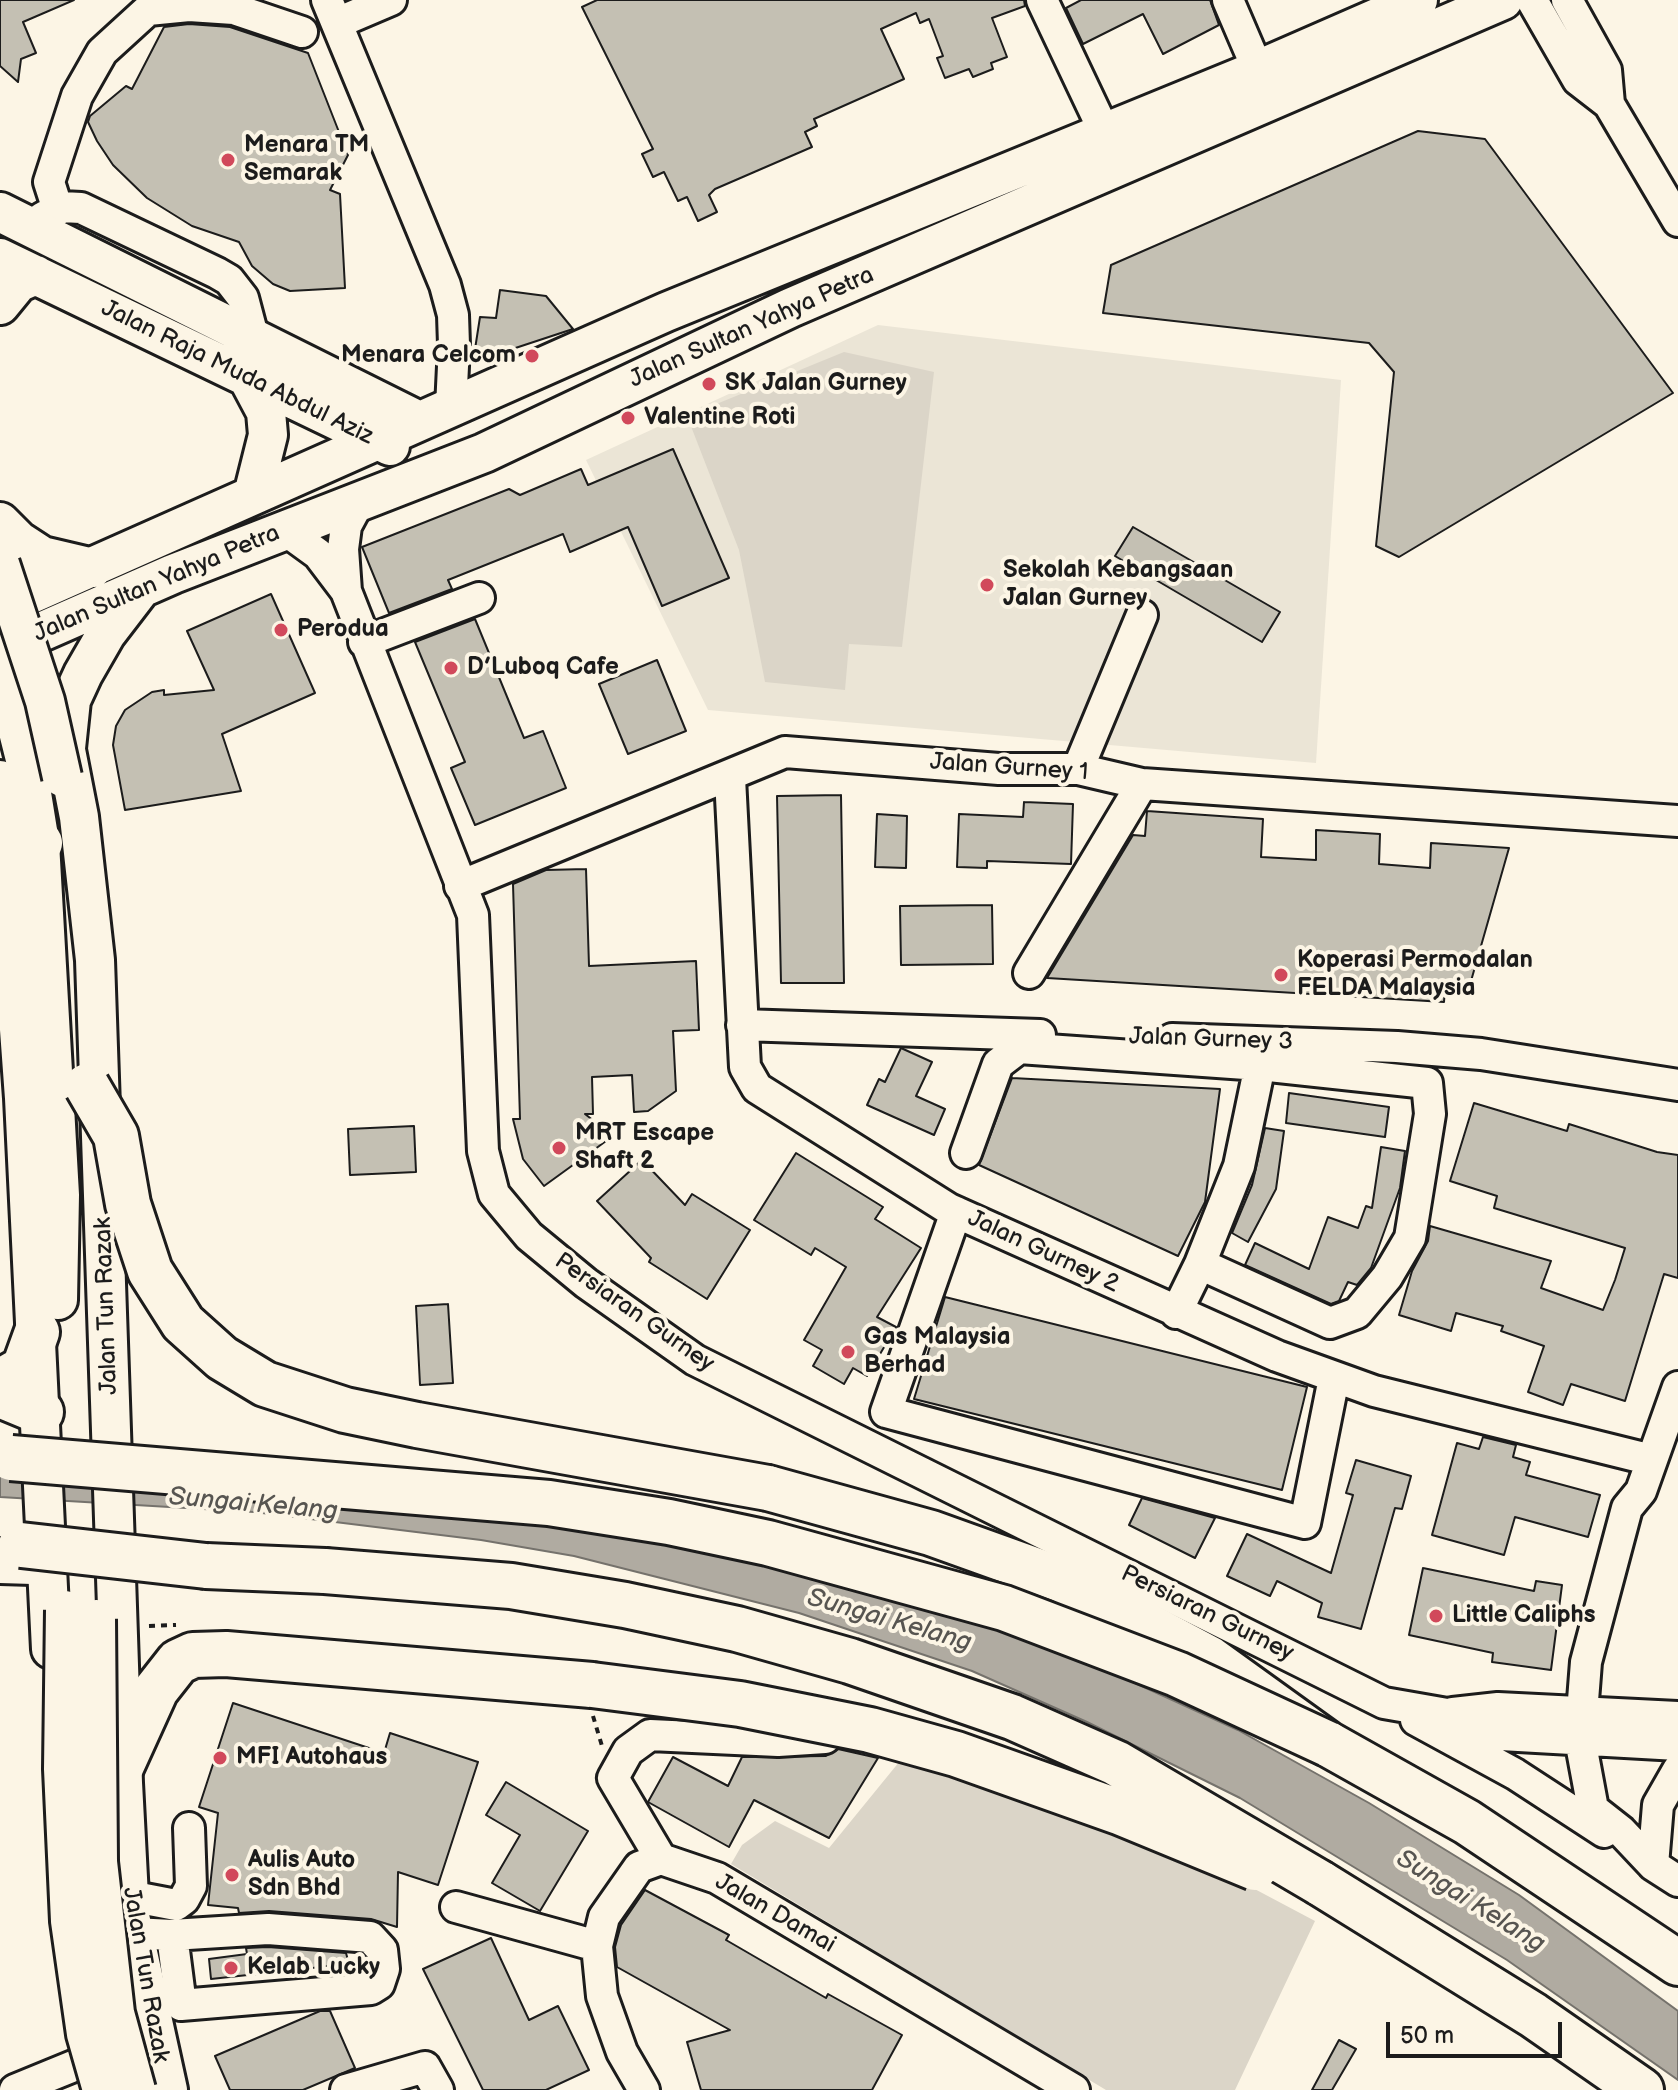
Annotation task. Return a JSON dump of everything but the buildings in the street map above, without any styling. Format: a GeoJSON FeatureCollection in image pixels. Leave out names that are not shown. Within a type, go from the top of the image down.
{"type":"FeatureCollection","features":[{"type":"Feature","properties":{"kind":"highway"},"geometry":{"type":"LineString","coordinates":[[0,783],[20,836]]}},
{"type":"Feature","properties":{"kind":"highway"},"geometry":{"type":"LineString","coordinates":[[87,1086],[116,1136],[128,1204],[150,1271],[183,1323],[222,1358],[265,1384],[345,1410],[417,1425],[768,1488],[931,1533],[1062,1580],[1089,1594],[1210,1659],[1328,1744]]}},
{"type":"Feature","properties":{"kind":"highway"},"geometry":{"type":"LineString","coordinates":[[0,1382],[24,1368],[37,1332]]}},
{"type":"Feature","properties":{"kind":"highway"},"geometry":{"type":"LineString","coordinates":[[0,1395],[41,1412]]}},
{"type":"Feature","properties":{"kind":"highway"},"geometry":{"type":"LineString","coordinates":[[4,1457],[549,1503],[669,1522],[768,1543],[1004,1608],[1177,1674],[1328,1744],[1467,1822],[1678,1963]]}},
{"type":"Feature","properties":{"kind":"highway"},"geometry":{"type":"LineString","coordinates":[[0,1543],[206,1566]]}},
{"type":"Feature","properties":{"kind":"highway"},"geometry":{"type":"LineString","coordinates":[[0,1561],[388,1574],[511,1586],[709,1623],[850,1661],[1012,1717],[1116,1763],[1320,1883],[1533,2015],[1641,2090]]}},
{"type":"Feature","properties":{"kind":"highway"},"geometry":{"type":"LineString","coordinates":[[122,1765],[156,1690],[178,1662],[193,1655],[226,1654],[592,1685],[740,1704],[884,1734],[1023,1776],[1242,1865],[1320,1883]]}},
{"type":"Feature","properties":{"kind":"main road","name":"Jalan Sultan Yahya Petra"},"geometry":{"type":"LineString","coordinates":[[12,602],[372,440],[784,262],[1258,70],[1418,0]]}},
{"type":"Feature","properties":{"kind":"main road","name":"Jalan Sultan Yahya Petra"},"geometry":{"type":"LineString","coordinates":[[0,650],[142,588],[484,453],[790,308],[1503,0]]}},
{"type":"Feature","properties":{"kind":"main road","name":"Jalan Raja Muda Abdul Aziz"},"geometry":{"type":"LineString","coordinates":[[29,216],[253,336],[435,414]]}},
{"type":"Feature","properties":{"kind":"main road","name":"Jalan Raja Muda Abdul Aziz"},"geometry":{"type":"LineString","coordinates":[[0,258],[372,440],[428,453],[484,453]]}},
{"type":"Feature","properties":{"kind":"main road"},"geometry":{"type":"LineString","coordinates":[[0,305],[18,283],[36,275]]}},
{"type":"Feature","properties":{"kind":"main road"},"geometry":{"type":"LineString","coordinates":[[249,380],[266,412],[268,435],[253,495]]}},
{"type":"Feature","properties":{"kind":"main road"},"geometry":{"type":"LineString","coordinates":[[0,522],[19,541],[42,556],[93,568]]}},
{"type":"Feature","properties":{"kind":"main road","name":"Jalan Tun Razak"},"geometry":{"type":"LineString","coordinates":[[0,529],[12,602],[37,634],[66,748],[79,817],[95,960],[122,1765],[131,1915],[166,2007],[156,2085]]}},
{"type":"Feature","properties":{"kind":"main road","name":"Jalan Tun Razak"},"geometry":{"type":"LineString","coordinates":[[0,564],[45,701],[62,777],[79,934],[98,1311],[98,1862],[115,2013],[156,2085]]}},
{"type":"Feature","properties":{"kind":"main road"},"geometry":{"type":"LineString","coordinates":[[66,748],[71,700],[83,674],[106,634],[142,588]]}},
{"type":"Feature","properties":{"kind":"main road","name":"Jalan Tun Razak"},"geometry":{"type":"LineString","coordinates":[[0,660],[29,775],[9,892],[12,1098],[37,1332],[50,1574],[52,1801],[71,2041],[87,2082]]}},
{"type":"Feature","properties":{"kind":"main road","name":"Jalan Tun Razak"},"geometry":{"type":"LineString","coordinates":[[20,836],[60,1195],[57,1309],[65,1610],[63,1769],[70,1921],[86,2034],[87,2082]]}},
{"type":"Feature","properties":{"kind":"street"},"geometry":{"type":"LineString","coordinates":[[391,0],[332,12],[445,285],[453,315],[435,414]]}},
{"type":"Feature","properties":{"kind":"street"},"geometry":{"type":"LineString","coordinates":[[1042,0],[1105,133]]}},
{"type":"Feature","properties":{"kind":"street"},"geometry":{"type":"LineString","coordinates":[[1228,0],[1258,70]]}},
{"type":"Feature","properties":{"kind":"street"},"geometry":{"type":"LineString","coordinates":[[1532,0],[1578,80],[1609,104],[1678,221]]}},
{"type":"Feature","properties":{"kind":"street"},"geometry":{"type":"LineString","coordinates":[[1567,0],[1606,70],[1609,104]]}},
{"type":"Feature","properties":{"kind":"street"},"geometry":{"type":"LineString","coordinates":[[29,216],[49,182],[77,96],[102,52],[148,10],[189,6],[234,9],[302,32]]}},
{"type":"Feature","properties":{"kind":"street","name":"Persiaran Gurney"},"geometry":{"type":"LineString","coordinates":[[360,500],[346,526],[343,549],[346,591],[473,915],[483,1151],[494,1194],[551,1256],[695,1360],[1384,1703],[1447,1714],[1501,1735],[1591,1726]]}},
{"type":"Feature","properties":{"kind":"street","name":"Persiaran Gurney"},"geometry":{"type":"LineString","coordinates":[[285,530],[318,554],[346,591]]}},
{"type":"Feature","properties":{"kind":"street"},"geometry":{"type":"LineString","coordinates":[[364,642],[479,598]]}},
{"type":"Feature","properties":{"kind":"street"},"geometry":{"type":"LineString","coordinates":[[1078,769],[1142,615]]}},
{"type":"Feature","properties":{"kind":"street","name":"Jalan Gurney 1"},"geometry":{"type":"LineString","coordinates":[[460,886],[730,778],[785,752],[999,769],[1078,769],[1142,784],[1678,821]]}},
{"type":"Feature","properties":{"kind":"street","name":"Jalan Gurney 2"},"geometry":{"type":"LineString","coordinates":[[730,778],[745,1067],[757,1088],[956,1212],[1176,1313],[1334,1378],[1652,1460]]}},
{"type":"Feature","properties":{"kind":"street"},"geometry":{"type":"LineString","coordinates":[[1029,973],[1142,784]]}},
{"type":"Feature","properties":{"kind":"street","name":"Jalan Gurney 3"},"geometry":{"type":"LineString","coordinates":[[742,1025],[1397,1047],[1481,1054],[1678,1085]]}},
{"type":"Feature","properties":{"kind":"street"},"geometry":{"type":"LineString","coordinates":[[966,1153],[998,1064],[1019,1048],[1260,1065],[1427,1083],[1430,1114],[1410,1238],[1387,1277],[1357,1313],[1330,1323],[1200,1264]]}},
{"type":"Feature","properties":{"kind":"street"},"geometry":{"type":"LineString","coordinates":[[1176,1313],[1200,1264],[1239,1166],[1260,1065]]}},
{"type":"Feature","properties":{"kind":"street"},"geometry":{"type":"LineString","coordinates":[[956,1212],[886,1412],[1305,1523],[1334,1378]]}},
{"type":"Feature","properties":{"kind":"street"},"geometry":{"type":"LineString","coordinates":[[1653,1865],[1621,1831],[1593,1809],[1586,1662],[1627,1508],[1641,1491],[1678,1387]]}},
{"type":"Feature","properties":{"kind":"street"},"geometry":{"type":"LineString","coordinates":[[1384,1703],[1515,1774],[1678,1881]]}},
{"type":"Feature","properties":{"kind":"street"},"geometry":{"type":"LineString","coordinates":[[1591,1726],[1678,1717]]}},
{"type":"Feature","properties":{"kind":"street"},"geometry":{"type":"LineString","coordinates":[[1591,1726],[1678,1745]]}},
{"type":"Feature","properties":{"kind":"street"},"geometry":{"type":"LineString","coordinates":[[644,2090],[622,2052],[602,1996],[597,1946],[604,1917],[639,1867],[661,1859],[613,1778],[628,1751],[650,1735],[763,1741],[825,1738]]}},
{"type":"Feature","properties":{"kind":"street"},"geometry":{"type":"LineString","coordinates":[[1653,1865],[1658,1805],[1678,1770]]}},
{"type":"Feature","properties":{"kind":"street"},"geometry":{"type":"LineString","coordinates":[[131,1915],[176,1905],[184,1899],[191,1886],[189,1828]]}},
{"type":"Feature","properties":{"kind":"street","name":"Jalan Damai"},"geometry":{"type":"LineString","coordinates":[[661,1859],[717,1878],[1074,2090]]}},
{"type":"Feature","properties":{"kind":"street"},"geometry":{"type":"LineString","coordinates":[[456,1907],[597,1946]]}},
{"type":"Feature","properties":{"kind":"street"},"geometry":{"type":"LineString","coordinates":[[131,1915],[172,1935],[268,1929],[370,1937],[382,1950],[384,1969],[379,1984],[371,1989],[166,2007],[172,1935]]}},
{"type":"Feature","properties":{"kind":"street"},"geometry":{"type":"LineString","coordinates":[[15,2090],[87,2082],[111,2059],[129,2061],[156,2085]]}},
{"type":"Feature","properties":{"kind":"street"},"geometry":{"type":"LineString","coordinates":[[346,2090],[425,2067],[438,2090]]}},
{"type":"Feature","properties":{"kind":"shaded area","name":"Sekolah Kebangsaan Jalan Gurney"},"geometry":{"type":"Polygon","coordinates":[[[878,325],[1341,380],[1316,763],[708,710],[586,460],[878,325]]]}},
{"type":"Feature","properties":{"kind":"shaded area"},"geometry":{"type":"Polygon","coordinates":[[[844,352],[934,372],[902,647],[849,644],[845,690],[765,682],[739,550],[687,416],[844,352]]]}},
{"type":"Feature","properties":{"kind":"shaded area"},"geometry":{"type":"Polygon","coordinates":[[[904,1756],[1232,1877],[1315,1921],[1235,2090],[1106,2090],[731,1864],[742,1845],[775,1821],[829,1848],[904,1756]]]}},
{"type":"Feature","properties":{"kind":"water","name":"Sungai Kelang"},"geometry":{"type":"Polygon","coordinates":[[[0,1472],[323,1491],[743,1552],[993,1626],[1100,1667],[1238,1730],[1369,1803],[1519,1895],[1678,2011],[1678,2080],[1507,1960],[1240,1798],[1087,1722],[972,1671],[799,1613],[574,1556],[481,1540],[254,1512],[0,1497],[0,1472]]]}},
{"type":"Feature","properties":{"kind":"place","name":"Menara TM Semarak"},"geometry":{"type":"Point","coordinates":[228,160]}},
{"type":"Feature","properties":{"kind":"place","name":"Menara Celcom"},"geometry":{"type":"Point","coordinates":[532,356]}},
{"type":"Feature","properties":{"kind":"place","name":"SK Jalan Gurney"},"geometry":{"type":"Point","coordinates":[709,384]}},
{"type":"Feature","properties":{"kind":"place","name":"Valentine Roti"},"geometry":{"type":"Point","coordinates":[628,418]}},
{"type":"Feature","properties":{"kind":"place","name":"Sekolah Kebangsaan Jalan Gurney"},"geometry":{"type":"Point","coordinates":[987,585]}},
{"type":"Feature","properties":{"kind":"place","name":"Perodua"},"geometry":{"type":"Point","coordinates":[281,630]}},
{"type":"Feature","properties":{"kind":"place","name":"D’Luboq Cafe"},"geometry":{"type":"Point","coordinates":[451,668]}},
{"type":"Feature","properties":{"kind":"place","name":"Koperasi Permodalan FELDA Malaysia"},"geometry":{"type":"Point","coordinates":[1281,975]}},
{"type":"Feature","properties":{"kind":"place","name":"MRT Escape Shaft 2"},"geometry":{"type":"Point","coordinates":[559,1148]}},
{"type":"Feature","properties":{"kind":"place","name":"Gas Malaysia Berhad"},"geometry":{"type":"Point","coordinates":[848,1352]}},
{"type":"Feature","properties":{"kind":"place","name":"Little Caliphs"},"geometry":{"type":"Point","coordinates":[1436,1616]}},
{"type":"Feature","properties":{"kind":"place","name":"MFI Autohaus"},"geometry":{"type":"Point","coordinates":[220,1758]}},
{"type":"Feature","properties":{"kind":"place","name":"Aulis Auto Sdn Bhd"},"geometry":{"type":"Point","coordinates":[232,1875]}},
{"type":"Feature","properties":{"kind":"place","name":"Kelab Lucky"},"geometry":{"type":"Point","coordinates":[231,1968]}}]}
